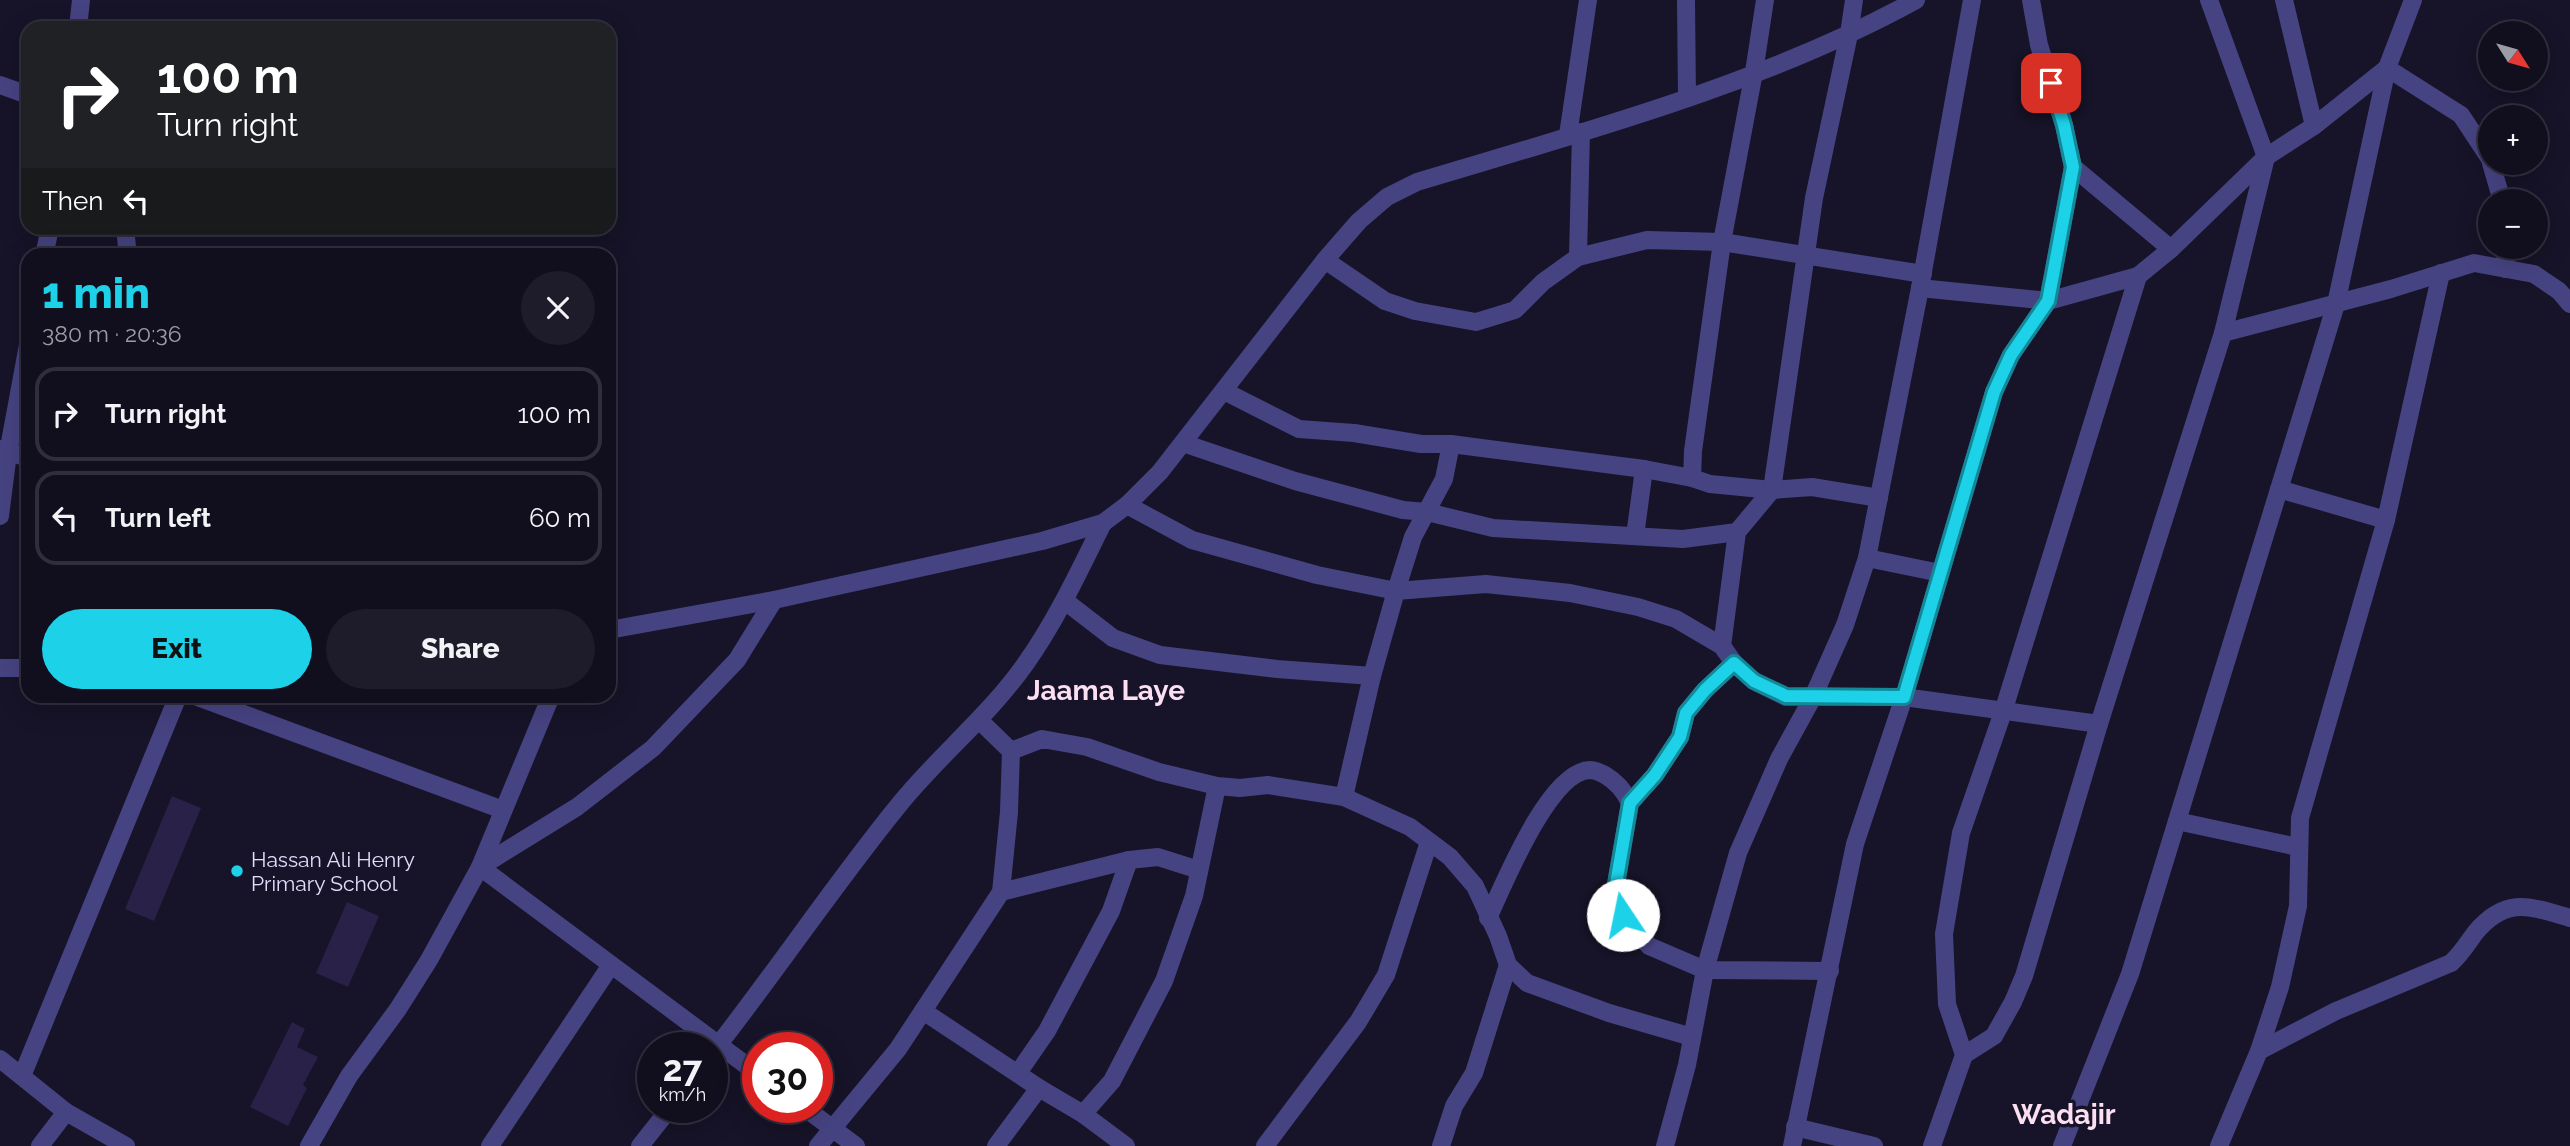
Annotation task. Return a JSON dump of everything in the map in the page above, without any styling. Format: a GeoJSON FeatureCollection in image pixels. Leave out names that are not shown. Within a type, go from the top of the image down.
{"type":"FeatureCollection","features":[{"type":"Feature","properties":{"kind":"street"},"geometry":{"type":"LineString","coordinates":[[79,21],[81,0]]}},
{"type":"Feature","properties":{"kind":"street"},"geometry":{"type":"LineString","coordinates":[[1578,257],[1574,133],[1588,0]]}},
{"type":"Feature","properties":{"kind":"street"},"geometry":{"type":"LineString","coordinates":[[1692,478],[1701,390],[1722,242],[1765,0]]}},
{"type":"Feature","properties":{"kind":"street"},"geometry":{"type":"LineString","coordinates":[[1722,646],[1737,533],[1772,490],[1814,198],[1854,0]]}},
{"type":"Feature","properties":{"kind":"street"},"geometry":{"type":"LineString","coordinates":[[616,628],[774,600],[1042,541],[1103,523],[1127,505],[1160,472],[1325,260],[1359,221],[1387,197],[1417,182],[1687,97],[1849,34],[1916,0]]}},
{"type":"Feature","properties":{"kind":"street"},"geometry":{"type":"LineString","coordinates":[[1665,1146],[1687,1065],[1705,970],[1738,853],[1779,759],[1813,697],[1845,625],[1867,558],[1922,281],[1972,0]]}},
{"type":"Feature","properties":{"kind":"street"},"geometry":{"type":"LineString","coordinates":[[1791,1146],[1855,844],[1904,697],[1994,392],[2011,355],[2048,301],[2073,167],[2064,125],[2039,45],[2031,0]]}},
{"type":"Feature","properties":{"kind":"street"},"geometry":{"type":"LineString","coordinates":[[1964,1055],[1994,1036],[2024,976],[2099,724],[2223,333],[2266,158],[2209,0]]}},
{"type":"Feature","properties":{"kind":"street"},"geometry":{"type":"LineString","coordinates":[[2284,0],[2314,126]]}},
{"type":"Feature","properties":{"kind":"street"},"geometry":{"type":"LineString","coordinates":[[2062,1146],[2130,974],[2178,821],[2336,304],[2387,68],[2413,0]]}},
{"type":"Feature","properties":{"kind":"street"},"geometry":{"type":"LineString","coordinates":[[1681,2],[1687,97]]}},
{"type":"Feature","properties":{"kind":"street"},"geometry":{"type":"LineString","coordinates":[[1325,260],[1385,301],[1415,311],[1476,322],[1514,310],[1543,282],[1578,257],[1647,240],[1722,242],[1806,256],[1922,281],[2048,301],[2138,276],[2171,249],[2266,158],[2314,126],[2387,68]]}},
{"type":"Feature","properties":{"kind":"street"},"geometry":{"type":"LineString","coordinates":[[2387,68],[2461,116],[2478,142]]}},
{"type":"Feature","properties":{"kind":"street"},"geometry":{"type":"LineString","coordinates":[[0,85],[21,92]]}},
{"type":"Feature","properties":{"kind":"street"},"geometry":{"type":"LineString","coordinates":[[2073,167],[2171,249]]}},
{"type":"Feature","properties":{"kind":"street"},"geometry":{"type":"LineString","coordinates":[[2506,259],[2506,269]]}},
{"type":"Feature","properties":{"kind":"street"},"geometry":{"type":"LineString","coordinates":[[2223,333],[2336,304],[2474,263],[2535,274],[2559,291],[2570,304]]}},
{"type":"Feature","properties":{"kind":"street"},"geometry":{"type":"LineString","coordinates":[[2219,1146],[2259,1051],[2280,988],[2298,906],[2300,818],[2386,520],[2441,273]]}},
{"type":"Feature","properties":{"kind":"street"},"geometry":{"type":"LineString","coordinates":[[1932,1146],[1964,1055],[1947,1004],[1944,934],[1961,833],[2003,712],[2138,276]]}},
{"type":"Feature","properties":{"kind":"street"},"geometry":{"type":"LineString","coordinates":[[0,516],[4,451],[21,376]]}},
{"type":"Feature","properties":{"kind":"street"},"geometry":{"type":"LineString","coordinates":[[1224,391],[1299,429],[1354,433],[1421,444],[1451,444],[1644,469],[1710,484],[1772,490],[1812,486],[1879,498]]}},
{"type":"Feature","properties":{"kind":"street"},"geometry":{"type":"LineString","coordinates":[[1183,443],[1296,481],[1403,510],[1427,512],[1493,528],[1683,539],[1737,533]]}},
{"type":"Feature","properties":{"kind":"street"},"geometry":{"type":"LineString","coordinates":[[1343,797],[1396,591],[1413,537],[1444,479],[1451,444]]}},
{"type":"Feature","properties":{"kind":"street"},"geometry":{"type":"LineString","coordinates":[[4,451],[21,456]]}},
{"type":"Feature","properties":{"kind":"street"},"geometry":{"type":"LineString","coordinates":[[1635,536],[1644,469]]}},
{"type":"Feature","properties":{"kind":"street"},"geometry":{"type":"LineString","coordinates":[[2279,489],[2386,520]]}},
{"type":"Feature","properties":{"kind":"street"},"geometry":{"type":"LineString","coordinates":[[1127,505],[1192,540],[1317,575],[1396,591],[1486,584],[1570,593],[1638,607],[1676,619],[1722,646],[1734,663],[1754,681],[1786,696],[1904,697],[2099,724]]}},
{"type":"Feature","properties":{"kind":"street"},"geometry":{"type":"LineString","coordinates":[[728,1032],[900,803],[979,720],[1025,664],[1065,601],[1103,523]]}},
{"type":"Feature","properties":{"kind":"street"},"geometry":{"type":"LineString","coordinates":[[1867,558],[1940,573]]}},
{"type":"Feature","properties":{"kind":"street"},"geometry":{"type":"LineString","coordinates":[[480,867],[578,807],[653,748],[737,660],[774,600]]}},
{"type":"Feature","properties":{"kind":"street"},"geometry":{"type":"LineString","coordinates":[[1065,601],[1113,638],[1160,655],[1372,676]]}},
{"type":"Feature","properties":{"kind":"street"},"geometry":{"type":"LineString","coordinates":[[1734,663],[1705,690],[1686,713],[1680,737],[1655,775],[1630,803],[1615,890],[1623,915],[1648,946],[1705,970],[1830,971]]}},
{"type":"Feature","properties":{"kind":"street"},"geometry":{"type":"LineString","coordinates":[[0,668],[21,668]]}},
{"type":"Feature","properties":{"kind":"street"},"geometry":{"type":"LineString","coordinates":[[22,1076],[175,703]]}},
{"type":"Feature","properties":{"kind":"street"},"geometry":{"type":"LineString","coordinates":[[214,703],[503,810]]}},
{"type":"Feature","properties":{"kind":"street"},"geometry":{"type":"LineString","coordinates":[[309,1146],[349,1076],[398,1009],[429,960],[480,867],[548,703]]}},
{"type":"Feature","properties":{"kind":"street"},"geometry":{"type":"LineString","coordinates":[[818,1146],[898,1049],[1000,892],[1009,812],[1011,751],[979,720]]}},
{"type":"Feature","properties":{"kind":"street"},"geometry":{"type":"LineString","coordinates":[[1011,751],[1042,739],[1076,745],[1158,772],[1217,786],[1240,788],[1268,785],[1343,797],[1410,827],[1450,857],[1475,886],[1508,965],[1527,983],[1609,1013],[1692,1037]]}},
{"type":"Feature","properties":{"kind":"street"},"geometry":{"type":"LineString","coordinates":[[1488,918],[1538,813],[1566,782],[1581,771],[1593,769],[1625,792],[1630,803]]}},
{"type":"Feature","properties":{"kind":"street"},"geometry":{"type":"LineString","coordinates":[[1083,1114],[1112,1081],[1164,981],[1194,896],[1217,786]]}},
{"type":"Feature","properties":{"kind":"street"},"geometry":{"type":"LineString","coordinates":[[2178,821],[2298,848]]}},
{"type":"Feature","properties":{"kind":"street"},"geometry":{"type":"LineString","coordinates":[[1274,1143],[1386,975],[1429,842]]}},
{"type":"Feature","properties":{"kind":"street"},"geometry":{"type":"LineString","coordinates":[[1000,892],[1129,860],[1158,857],[1199,870]]}},
{"type":"Feature","properties":{"kind":"street"},"geometry":{"type":"LineString","coordinates":[[1018,1073],[1047,1031],[1111,911],[1129,860]]}},
{"type":"Feature","properties":{"kind":"street"},"geometry":{"type":"LineString","coordinates":[[480,867],[611,965],[694,1032]]}},
{"type":"Feature","properties":{"kind":"street"},"geometry":{"type":"LineString","coordinates":[[2259,1051],[2336,1011],[2451,963],[2462,954],[2474,934],[2489,919],[2505,909],[2522,905],[2570,918]]}},
{"type":"Feature","properties":{"kind":"street"},"geometry":{"type":"LineString","coordinates":[[490,1146],[611,965]]}},
{"type":"Feature","properties":{"kind":"street"},"geometry":{"type":"LineString","coordinates":[[1441,1146],[1454,1106],[1474,1073],[1508,965]]}},
{"type":"Feature","properties":{"kind":"street"},"geometry":{"type":"LineString","coordinates":[[923,1011],[1083,1114],[1126,1146]]}},
{"type":"Feature","properties":{"kind":"street"},"geometry":{"type":"LineString","coordinates":[[0,1059],[66,1112],[126,1146]]}},
{"type":"Feature","properties":{"kind":"street"},"geometry":{"type":"LineString","coordinates":[[996,1146],[1039,1088]]}},
{"type":"Feature","properties":{"kind":"street"},"geometry":{"type":"LineString","coordinates":[[40,1146],[66,1112]]}},
{"type":"Feature","properties":{"kind":"street"},"geometry":{"type":"LineString","coordinates":[[640,1146],[658,1123]]}},
{"type":"Feature","properties":{"kind":"street"},"geometry":{"type":"LineString","coordinates":[[826,1123],[856,1146]]}},
{"type":"Feature","properties":{"kind":"street"},"geometry":{"type":"LineString","coordinates":[[1795,1127],[1874,1146]]}},
{"type":"Feature","properties":{"kind":"building"},"geometry":{"type":"Polygon","coordinates":[[[172,796],[201,808],[154,921],[125,909],[172,796]]]}},
{"type":"Feature","properties":{"kind":"building"},"geometry":{"type":"Polygon","coordinates":[[[347,902],[379,916],[348,987],[316,973],[347,902]]]}},
{"type":"Feature","properties":{"kind":"building"},"geometry":{"type":"Polygon","coordinates":[[[292,1022],[305,1029],[297,1047],[318,1057],[303,1085],[307,1088],[288,1126],[250,1107],[292,1022]]]}},
{"type":"Feature","properties":{"kind":"place","name":"Hassan Ali Henry Primary School"},"geometry":{"type":"Point","coordinates":[237,871]}},
{"type":"Feature","properties":{"kind":"district","name":"Jaama Laye"},"geometry":{"type":"Point","coordinates":[1106,690]}},
{"type":"Feature","properties":{"kind":"district","name":"Wadajir"},"geometry":{"type":"Point","coordinates":[2064,1114]}},
{"type":"Feature","properties":{"kind":"route"},"geometry":{"type":"LineString","coordinates":[[1623,915],[1615,890],[1630,803],[1655,775],[1680,737],[1686,713],[1705,690],[1734,663],[1754,681],[1786,696],[1904,697],[1994,392],[2011,355],[2048,301],[2073,167],[2051,83]]}}]}
